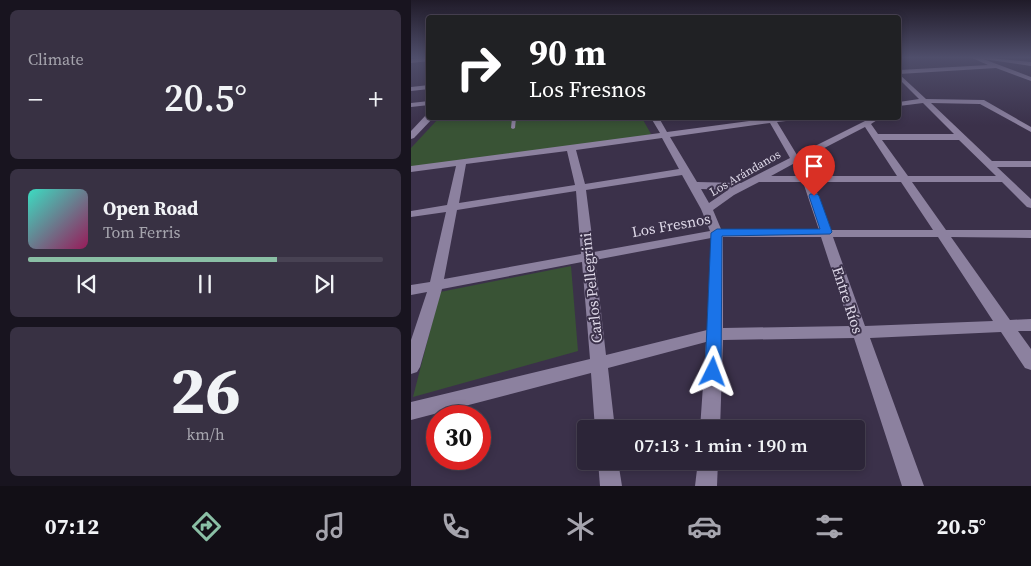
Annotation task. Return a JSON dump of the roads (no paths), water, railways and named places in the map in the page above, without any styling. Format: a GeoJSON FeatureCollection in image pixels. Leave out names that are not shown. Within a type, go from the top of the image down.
{"type":"FeatureCollection","features":[{"type":"Feature","properties":{"kind":"street"},"geometry":{"type":"LineString","coordinates":[[903,80],[1031,205]]}},
{"type":"Feature","properties":{"kind":"street"},"geometry":{"type":"LineString","coordinates":[[411,89],[426,87]]}},
{"type":"Feature","properties":{"kind":"street"},"geometry":{"type":"LineString","coordinates":[[901,104],[924,101],[981,102],[1031,130]]}},
{"type":"Feature","properties":{"kind":"street"},"geometry":{"type":"LineString","coordinates":[[411,105],[426,103]]}},
{"type":"Feature","properties":{"kind":"street"},"geometry":{"type":"LineString","coordinates":[[411,136],[426,120]]}},
{"type":"Feature","properties":{"kind":"street"},"geometry":{"type":"LineString","coordinates":[[656,120],[667,134],[717,233],[715,334],[710,420]]}},
{"type":"Feature","properties":{"kind":"street"},"geometry":{"type":"LineString","coordinates":[[411,169],[773,120]]}},
{"type":"Feature","properties":{"kind":"street","name":"Entre Ríos"},"geometry":{"type":"LineString","coordinates":[[773,120],[797,158],[807,179],[858,332],[913,486]]}},
{"type":"Feature","properties":{"kind":"street"},"geometry":{"type":"LineString","coordinates":[[871,120],[876,137],[1031,363]]}},
{"type":"Feature","properties":{"kind":"street","name":"Los Arándanos"},"geometry":{"type":"LineString","coordinates":[[707,210],[756,179],[871,120]]}},
{"type":"Feature","properties":{"kind":"street"},"geometry":{"type":"LineString","coordinates":[[411,125],[421,124]]}},
{"type":"Feature","properties":{"kind":"street"},"geometry":{"type":"LineString","coordinates":[[876,137],[961,137]]}},
{"type":"Feature","properties":{"kind":"street","name":"Carlos Pellegrini"},"geometry":{"type":"LineString","coordinates":[[571,148],[581,188],[604,420]]}},
{"type":"Feature","properties":{"kind":"street"},"geometry":{"type":"LineString","coordinates":[[411,366],[436,285],[462,162]]}},
{"type":"Feature","properties":{"kind":"street"},"geometry":{"type":"LineString","coordinates":[[989,164],[1031,164]]}},
{"type":"Feature","properties":{"kind":"street"},"geometry":{"type":"LineString","coordinates":[[411,214],[686,171]]}},
{"type":"Feature","properties":{"kind":"street"},"geometry":{"type":"LineString","coordinates":[[756,179],[1004,179]]}},
{"type":"Feature","properties":{"kind":"street"},"geometry":{"type":"LineString","coordinates":[[694,185],[744,186]]}},
{"type":"Feature","properties":{"kind":"street","name":"Los Fresnos"},"geometry":{"type":"LineString","coordinates":[[411,290],[717,233],[1031,234]]}},
{"type":"Feature","properties":{"kind":"street"},"geometry":{"type":"LineString","coordinates":[[411,411],[715,334],[858,332],[1031,325]]}},
{"type":"Feature","properties":{"kind":"street"},"geometry":{"type":"LineString","coordinates":[[609,470],[611,486]]}},
{"type":"Feature","properties":{"kind":"street"},"geometry":{"type":"LineString","coordinates":[[706,486],[707,470]]}},
{"type":"Feature","properties":{"kind":"lane"},"geometry":{"type":"LineString","coordinates":[[513,128],[514,120]]}}]}
